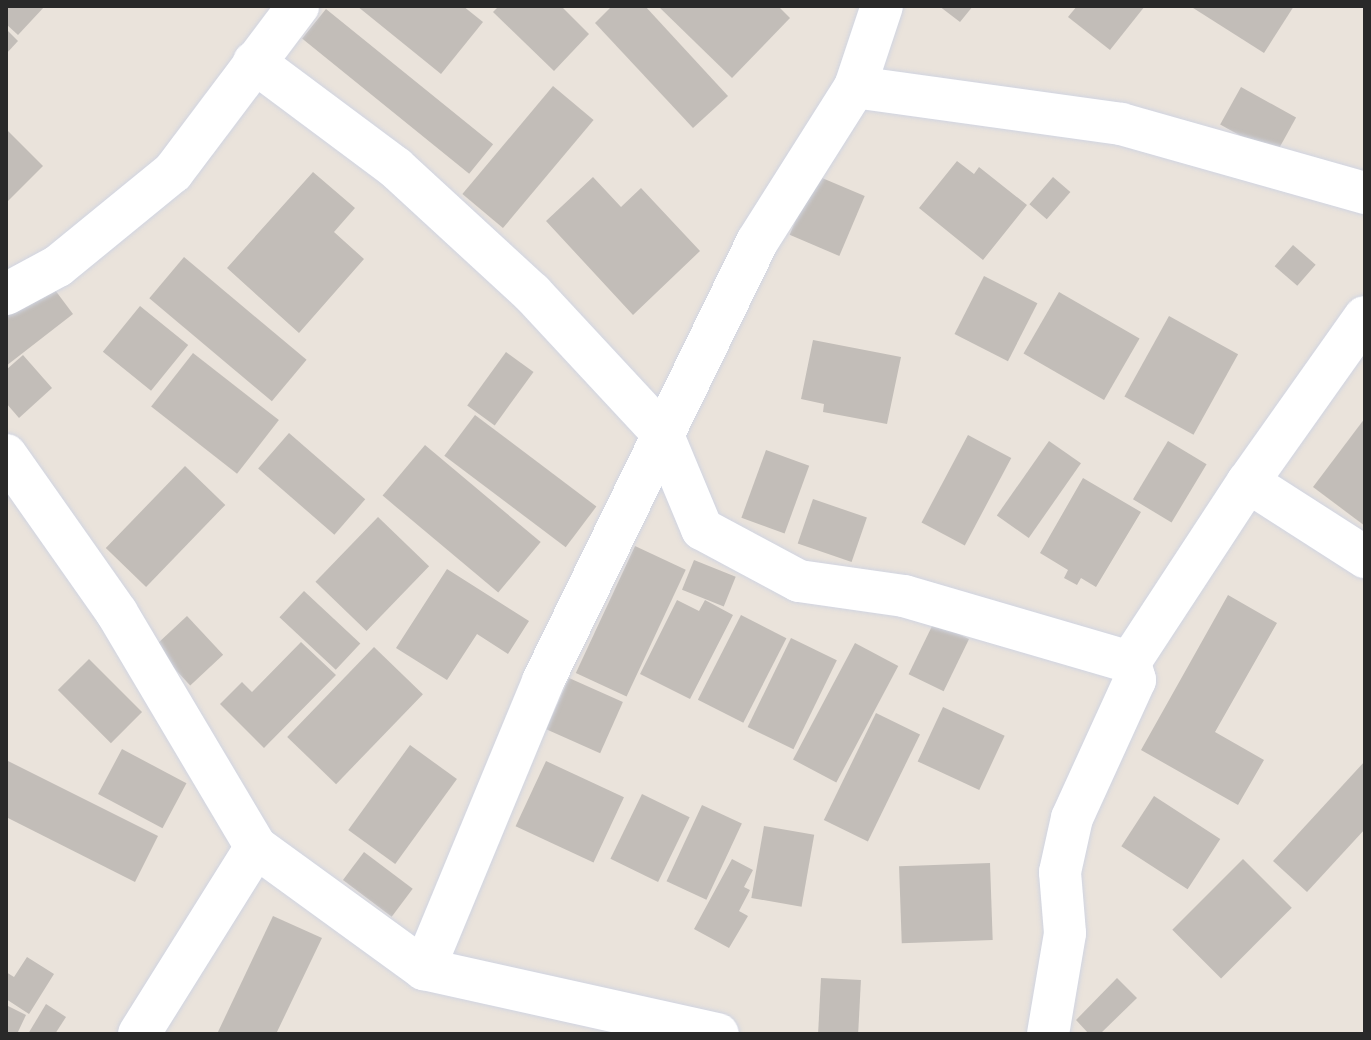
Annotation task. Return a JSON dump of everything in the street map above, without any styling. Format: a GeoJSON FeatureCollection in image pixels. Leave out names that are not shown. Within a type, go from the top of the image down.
{"type":"FeatureCollection","features":[{"type":"Feature","properties":{"kind":"street"},"geometry":{"type":"LineString","coordinates":[[6,294],[58,266],[173,172],[298,6]]}},
{"type":"Feature","properties":{"kind":"street"},"geometry":{"type":"LineString","coordinates":[[424,969],[543,681],[757,242],[855,87],[882,6]]}},
{"type":"Feature","properties":{"kind":"street"},"geometry":{"type":"LineString","coordinates":[[254,62],[396,168],[532,293],[662,433],[702,529],[799,581],[904,596],[1130,662]]}},
{"type":"Feature","properties":{"kind":"street"},"geometry":{"type":"LineString","coordinates":[[855,87],[1121,124],[1365,193]]}},
{"type":"Feature","properties":{"kind":"street"},"geometry":{"type":"LineString","coordinates":[[1048,1034],[1065,933],[1060,872],[1072,818],[1135,680],[1130,662],[1248,482],[1365,317]]}},
{"type":"Feature","properties":{"kind":"street"},"geometry":{"type":"LineString","coordinates":[[6,455],[117,613],[256,847],[424,969],[718,1034]]}},
{"type":"Feature","properties":{"kind":"street"},"geometry":{"type":"LineString","coordinates":[[1248,482],[1365,557]]}},
{"type":"Feature","properties":{"kind":"street"},"geometry":{"type":"LineString","coordinates":[[139,1034],[256,847]]}},
{"type":"Feature","properties":{"kind":"building"},"geometry":{"type":"Polygon","coordinates":[[[6,6],[45,6],[18,35],[6,24],[6,6]]]}},
{"type":"Feature","properties":{"kind":"building"},"geometry":{"type":"Polygon","coordinates":[[[357,6],[463,6],[483,22],[441,74],[357,6]]]}},
{"type":"Feature","properties":{"kind":"building"},"geometry":{"type":"Polygon","coordinates":[[[499,6],[561,6],[589,34],[554,71],[493,12],[499,6]]]}},
{"type":"Feature","properties":{"kind":"building"},"geometry":{"type":"Polygon","coordinates":[[[612,6],[645,6],[728,96],[693,128],[595,23],[612,6]]]}},
{"type":"Feature","properties":{"kind":"building"},"geometry":{"type":"Polygon","coordinates":[[[658,6],[778,6],[790,18],[732,78],[658,6]]]}},
{"type":"Feature","properties":{"kind":"building"},"geometry":{"type":"Polygon","coordinates":[[[939,6],[973,6],[960,22],[939,6]]]}},
{"type":"Feature","properties":{"kind":"building"},"geometry":{"type":"Polygon","coordinates":[[[1077,6],[1145,6],[1110,50],[1068,17],[1077,6]]]}},
{"type":"Feature","properties":{"kind":"building"},"geometry":{"type":"Polygon","coordinates":[[[1190,6],[1294,6],[1264,53],[1190,6]]]}},
{"type":"Feature","properties":{"kind":"building"},"geometry":{"type":"Polygon","coordinates":[[[326,9],[493,144],[469,174],[302,39],[326,9]]]}},
{"type":"Feature","properties":{"kind":"building"},"geometry":{"type":"Polygon","coordinates":[[[6,29],[18,41],[6,54],[6,29]]]}},
{"type":"Feature","properties":{"kind":"building"},"geometry":{"type":"Polygon","coordinates":[[[553,86],[594,120],[503,228],[462,194],[553,86]]]}},
{"type":"Feature","properties":{"kind":"building"},"geometry":{"type":"Polygon","coordinates":[[[1241,87],[1296,118],[1275,155],[1220,125],[1241,87]]]}},
{"type":"Feature","properties":{"kind":"building"},"geometry":{"type":"Polygon","coordinates":[[[6,129],[43,166],[6,203],[6,129]]]}},
{"type":"Feature","properties":{"kind":"building"},"geometry":{"type":"Polygon","coordinates":[[[957,161],[974,174],[979,167],[1027,205],[983,260],[919,208],[957,161]]]}},
{"type":"Feature","properties":{"kind":"building"},"geometry":{"type":"Polygon","coordinates":[[[313,172],[355,208],[334,232],[364,259],[299,333],[227,268],[313,172]]]}},
{"type":"Feature","properties":{"kind":"building"},"geometry":{"type":"Polygon","coordinates":[[[815,175],[865,196],[839,256],[790,235],[815,175]]]}},
{"type":"Feature","properties":{"kind":"building"},"geometry":{"type":"Polygon","coordinates":[[[593,177],[621,207],[641,188],[700,251],[633,315],[546,221],[593,177]]]}},
{"type":"Feature","properties":{"kind":"building"},"geometry":{"type":"Polygon","coordinates":[[[1053,177],[1070,192],[1047,219],[1029,204],[1053,177]]]}},
{"type":"Feature","properties":{"kind":"building"},"geometry":{"type":"Polygon","coordinates":[[[1293,245],[1316,265],[1297,286],[1275,266],[1293,245]]]}},
{"type":"Feature","properties":{"kind":"building"},"geometry":{"type":"Polygon","coordinates":[[[184,257],[307,360],[272,401],[149,298],[184,257]]]}},
{"type":"Feature","properties":{"kind":"building"},"geometry":{"type":"Polygon","coordinates":[[[984,276],[1037,303],[1008,361],[954,334],[984,276]]]}},
{"type":"Feature","properties":{"kind":"building"},"geometry":{"type":"Polygon","coordinates":[[[49,282],[73,314],[6,366],[6,315],[49,282]]]}},
{"type":"Feature","properties":{"kind":"building"},"geometry":{"type":"Polygon","coordinates":[[[1059,292],[1140,338],[1104,400],[1024,353],[1059,292]]]}},
{"type":"Feature","properties":{"kind":"building"},"geometry":{"type":"Polygon","coordinates":[[[140,306],[188,345],[151,391],[103,352],[140,306]]]}},
{"type":"Feature","properties":{"kind":"building"},"geometry":{"type":"Polygon","coordinates":[[[1169,316],[1238,354],[1193,435],[1124,396],[1169,316]]]}},
{"type":"Feature","properties":{"kind":"building"},"geometry":{"type":"Polygon","coordinates":[[[813,340],[901,357],[887,424],[823,412],[824,404],[801,399],[813,340]]]}},
{"type":"Feature","properties":{"kind":"building"},"geometry":{"type":"Polygon","coordinates":[[[506,352],[534,372],[495,425],[467,405],[506,352]]]}},
{"type":"Feature","properties":{"kind":"building"},"geometry":{"type":"Polygon","coordinates":[[[193,353],[279,420],[237,474],[151,407],[193,353]]]}},
{"type":"Feature","properties":{"kind":"building"},"geometry":{"type":"Polygon","coordinates":[[[23,355],[52,388],[19,418],[6,403],[6,370],[23,355]]]}},
{"type":"Feature","properties":{"kind":"building"},"geometry":{"type":"Polygon","coordinates":[[[475,415],[596,506],[566,547],[444,456],[475,415]]]}},
{"type":"Feature","properties":{"kind":"building"},"geometry":{"type":"Polygon","coordinates":[[[1365,418],[1365,526],[1313,487],[1365,418]]]}},
{"type":"Feature","properties":{"kind":"building"},"geometry":{"type":"Polygon","coordinates":[[[289,433],[365,499],[334,535],[258,468],[289,433]]]}},
{"type":"Feature","properties":{"kind":"building"},"geometry":{"type":"Polygon","coordinates":[[[968,435],[1011,458],[965,545],[922,522],[968,435]]]}},
{"type":"Feature","properties":{"kind":"building"},"geometry":{"type":"Polygon","coordinates":[[[1049,441],[1081,463],[1029,538],[997,516],[1049,441]]]}},
{"type":"Feature","properties":{"kind":"building"},"geometry":{"type":"Polygon","coordinates":[[[1168,441],[1207,464],[1172,522],[1133,499],[1168,441]]]}},
{"type":"Feature","properties":{"kind":"building"},"geometry":{"type":"Polygon","coordinates":[[[425,445],[541,542],[498,593],[383,496],[425,445]]]}},
{"type":"Feature","properties":{"kind":"building"},"geometry":{"type":"Polygon","coordinates":[[[766,450],[809,466],[785,533],[741,518],[766,450]]]}},
{"type":"Feature","properties":{"kind":"building"},"geometry":{"type":"Polygon","coordinates":[[[185,466],[225,505],[146,587],[106,548],[185,466]]]}},
{"type":"Feature","properties":{"kind":"building"},"geometry":{"type":"Polygon","coordinates":[[[1083,478],[1141,512],[1096,587],[1081,578],[1077,585],[1064,578],[1068,570],[1040,553],[1083,478]]]}},
{"type":"Feature","properties":{"kind":"building"},"geometry":{"type":"Polygon","coordinates":[[[813,499],[867,518],[852,562],[798,543],[813,499]]]}},
{"type":"Feature","properties":{"kind":"building"},"geometry":{"type":"Polygon","coordinates":[[[378,517],[429,566],[367,631],[315,582],[378,517]]]}},
{"type":"Feature","properties":{"kind":"building"},"geometry":{"type":"Polygon","coordinates":[[[635,546],[686,570],[627,697],[576,673],[635,546]]]}},
{"type":"Feature","properties":{"kind":"building"},"geometry":{"type":"Polygon","coordinates":[[[694,560],[736,577],[724,607],[682,590],[694,560]]]}},
{"type":"Feature","properties":{"kind":"building"},"geometry":{"type":"Polygon","coordinates":[[[447,569],[529,621],[508,654],[477,634],[447,680],[396,648],[447,569]]]}},
{"type":"Feature","properties":{"kind":"building"},"geometry":{"type":"Polygon","coordinates":[[[304,591],[360,644],[336,670],[279,617],[304,591]]]}},
{"type":"Feature","properties":{"kind":"building"},"geometry":{"type":"Polygon","coordinates":[[[1228,595],[1277,623],[1215,732],[1264,760],[1238,805],[1141,750],[1228,595]]]}},
{"type":"Feature","properties":{"kind":"building"},"geometry":{"type":"Polygon","coordinates":[[[677,600],[699,611],[705,600],[733,615],[690,699],[640,674],[677,600]]]}},
{"type":"Feature","properties":{"kind":"building"},"geometry":{"type":"Polygon","coordinates":[[[741,615],[786,638],[743,723],[698,700],[741,615]]]}},
{"type":"Feature","properties":{"kind":"building"},"geometry":{"type":"Polygon","coordinates":[[[187,616],[223,655],[190,685],[154,647],[187,616]]]}},
{"type":"Feature","properties":{"kind":"building"},"geometry":{"type":"Polygon","coordinates":[[[934,622],[969,639],[944,691],[909,674],[934,622]]]}},
{"type":"Feature","properties":{"kind":"building"},"geometry":{"type":"Polygon","coordinates":[[[791,638],[837,660],[793,749],[748,727],[791,638]]]}},
{"type":"Feature","properties":{"kind":"building"},"geometry":{"type":"Polygon","coordinates":[[[301,642],[336,675],[264,748],[220,704],[242,682],[252,692],[301,642]]]}},
{"type":"Feature","properties":{"kind":"building"},"geometry":{"type":"Polygon","coordinates":[[[855,643],[898,666],[836,783],[793,760],[855,643]]]}},
{"type":"Feature","properties":{"kind":"building"},"geometry":{"type":"Polygon","coordinates":[[[374,647],[423,694],[336,784],[287,737],[374,647]]]}},
{"type":"Feature","properties":{"kind":"building"},"geometry":{"type":"Polygon","coordinates":[[[89,659],[142,712],[111,743],[58,690],[89,659]]]}},
{"type":"Feature","properties":{"kind":"building"},"geometry":{"type":"Polygon","coordinates":[[[569,678],[623,702],[600,753],[546,729],[569,678]]]}},
{"type":"Feature","properties":{"kind":"building"},"geometry":{"type":"Polygon","coordinates":[[[943,707],[1005,736],[979,790],[918,761],[943,707]]]}},
{"type":"Feature","properties":{"kind":"building"},"geometry":{"type":"Polygon","coordinates":[[[876,713],[920,734],[868,841],[824,820],[876,713]]]}},
{"type":"Feature","properties":{"kind":"building"},"geometry":{"type":"Polygon","coordinates":[[[410,745],[457,779],[395,864],[348,830],[410,745]]]}},
{"type":"Feature","properties":{"kind":"building"},"geometry":{"type":"Polygon","coordinates":[[[122,749],[186,783],[163,828],[98,794],[122,749]]]}},
{"type":"Feature","properties":{"kind":"building"},"geometry":{"type":"Polygon","coordinates":[[[6,760],[158,836],[135,882],[6,817],[6,760]]]}},
{"type":"Feature","properties":{"kind":"building"},"geometry":{"type":"Polygon","coordinates":[[[546,761],[624,797],[594,863],[516,826],[546,761]]]}},
{"type":"Feature","properties":{"kind":"building"},"geometry":{"type":"Polygon","coordinates":[[[1365,761],[1365,829],[1307,892],[1273,861],[1365,761]]]}},
{"type":"Feature","properties":{"kind":"building"},"geometry":{"type":"Polygon","coordinates":[[[642,794],[690,817],[658,882],[610,859],[642,794]]]}},
{"type":"Feature","properties":{"kind":"building"},"geometry":{"type":"Polygon","coordinates":[[[1154,796],[1220,839],[1188,889],[1121,846],[1154,796]]]}},
{"type":"Feature","properties":{"kind":"building"},"geometry":{"type":"Polygon","coordinates":[[[702,805],[742,824],[706,900],[667,881],[702,805]]]}},
{"type":"Feature","properties":{"kind":"building"},"geometry":{"type":"Polygon","coordinates":[[[764,826],[814,835],[802,907],[751,898],[764,826]]]}},
{"type":"Feature","properties":{"kind":"building"},"geometry":{"type":"Polygon","coordinates":[[[364,852],[413,889],[392,917],[343,880],[364,852]]]}},
{"type":"Feature","properties":{"kind":"building"},"geometry":{"type":"Polygon","coordinates":[[[732,859],[753,870],[744,887],[750,890],[739,911],[748,916],[729,948],[694,929],[732,859]]]}},
{"type":"Feature","properties":{"kind":"building"},"geometry":{"type":"Polygon","coordinates":[[[1243,859],[1292,908],[1221,979],[1172,930],[1243,859]]]}},
{"type":"Feature","properties":{"kind":"building"},"geometry":{"type":"Polygon","coordinates":[[[990,863],[993,940],[902,943],[899,866],[990,863]]]}},
{"type":"Feature","properties":{"kind":"building"},"geometry":{"type":"Polygon","coordinates":[[[273,916],[322,938],[276,1034],[217,1034],[273,916]]]}},
{"type":"Feature","properties":{"kind":"building"},"geometry":{"type":"Polygon","coordinates":[[[27,957],[54,974],[29,1014],[6,999],[6,972],[14,977],[27,957]]]}},
{"type":"Feature","properties":{"kind":"building"},"geometry":{"type":"Polygon","coordinates":[[[821,978],[861,980],[858,1034],[818,1034],[821,978]]]}},
{"type":"Feature","properties":{"kind":"building"},"geometry":{"type":"Polygon","coordinates":[[[1117,978],[1137,998],[1100,1034],[1089,1034],[1076,1020],[1117,978]]]}},
{"type":"Feature","properties":{"kind":"building"},"geometry":{"type":"Polygon","coordinates":[[[46,1004],[66,1017],[55,1034],[28,1034],[46,1004]]]}},
{"type":"Feature","properties":{"kind":"building"},"geometry":{"type":"Polygon","coordinates":[[[6,1005],[26,1015],[17,1034],[6,1034],[6,1005]]]}}]}
